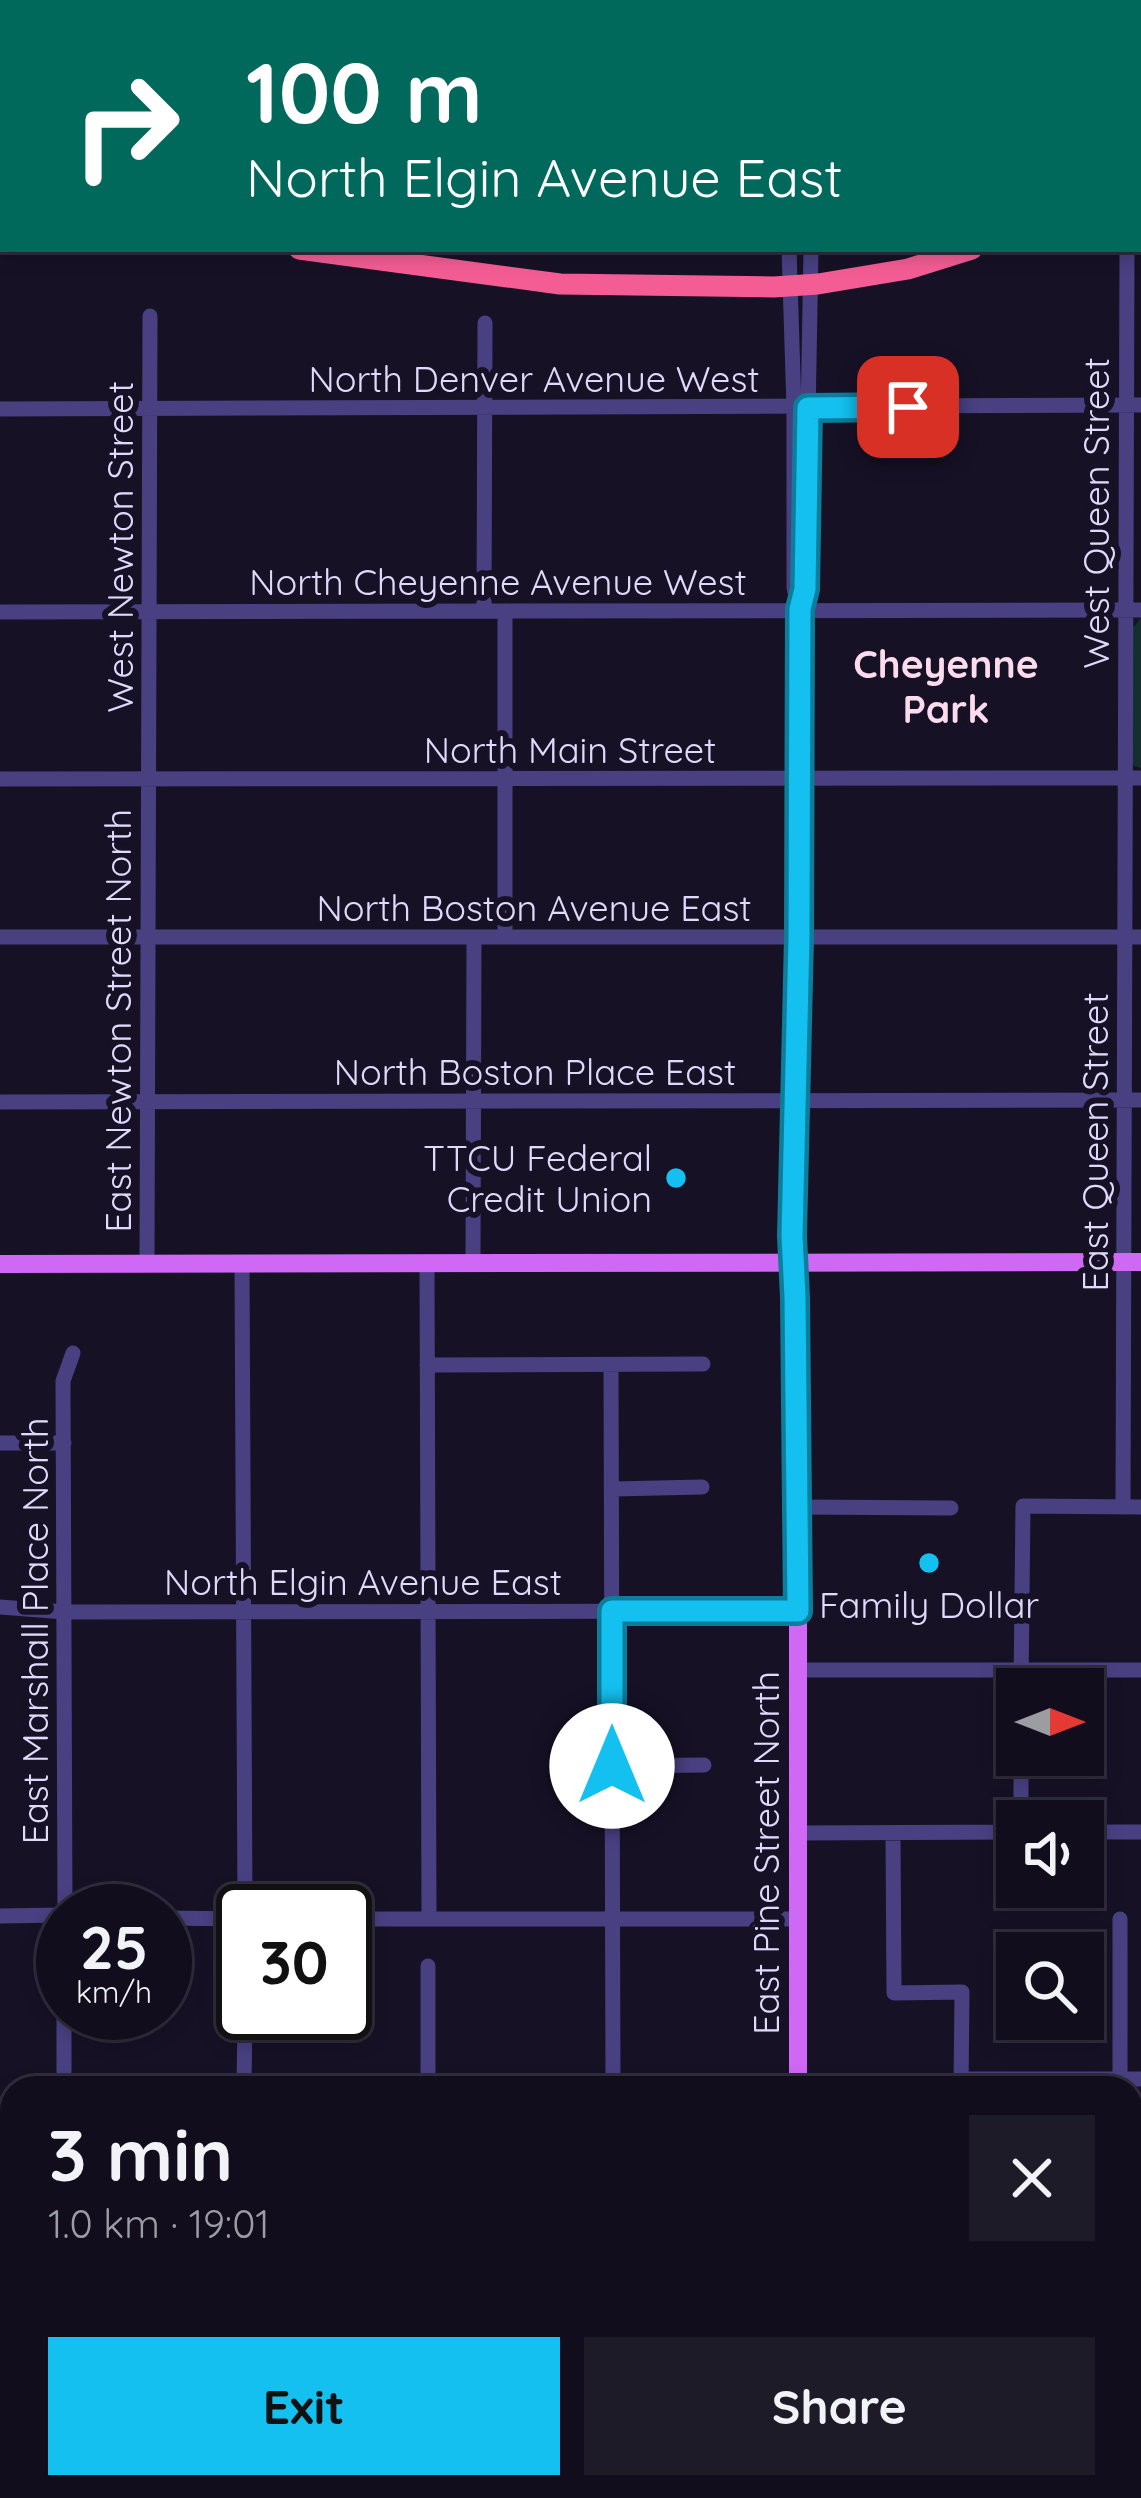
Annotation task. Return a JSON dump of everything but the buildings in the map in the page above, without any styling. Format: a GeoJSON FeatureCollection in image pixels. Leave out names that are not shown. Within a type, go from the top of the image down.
{"type":"FeatureCollection","features":[{"type":"Feature","properties":{"kind":"highway"},"geometry":{"type":"LineString","coordinates":[[320,252],[560,284],[800,286],[908,269],[962,252]]}},
{"type":"Feature","properties":{"kind":"main road","name":"East Pine Street North"},"geometry":{"type":"LineString","coordinates":[[794,1262],[798,2076]]}},
{"type":"Feature","properties":{"kind":"main road"},"geometry":{"type":"LineString","coordinates":[[0,1264],[1132,1262]]}},
{"type":"Feature","properties":{"kind":"street","name":"East Pine Street North"},"geometry":{"type":"LineString","coordinates":[[790,252],[800,286],[801,408],[794,588],[800,609],[794,1262]]}},
{"type":"Feature","properties":{"kind":"street","name":"East Pine Street North"},"geometry":{"type":"LineString","coordinates":[[800,286],[810,252]]}},
{"type":"Feature","properties":{"kind":"street","name":"West Queen Street"},"geometry":{"type":"LineString","coordinates":[[1127,252],[1134,406],[1133,778]]}},
{"type":"Feature","properties":{"kind":"street","name":"West Newton Street"},"geometry":{"type":"LineString","coordinates":[[148,779],[150,316]]}},
{"type":"Feature","properties":{"kind":"street"},"geometry":{"type":"LineString","coordinates":[[484,610],[485,323]]}},
{"type":"Feature","properties":{"kind":"street","name":"North Denver Avenue West"},"geometry":{"type":"LineString","coordinates":[[0,410],[1134,406]]}},
{"type":"Feature","properties":{"kind":"street","name":"North Cheyenne Avenue West"},"geometry":{"type":"LineString","coordinates":[[0,612],[1132,610]]}},
{"type":"Feature","properties":{"kind":"street"},"geometry":{"type":"LineString","coordinates":[[505,611],[505,937]]}},
{"type":"Feature","properties":{"kind":"street","name":"North Main Street"},"geometry":{"type":"LineString","coordinates":[[0,779],[1133,778]]}},
{"type":"Feature","properties":{"kind":"street","name":"East Queen Street"},"geometry":{"type":"LineString","coordinates":[[1132,1507],[1133,778]]}},
{"type":"Feature","properties":{"kind":"street","name":"East Newton Street North"},"geometry":{"type":"LineString","coordinates":[[147,1264],[148,779]]}},
{"type":"Feature","properties":{"kind":"street","name":"North Boston Avenue East"},"geometry":{"type":"LineString","coordinates":[[0,937],[1133,937]]}},
{"type":"Feature","properties":{"kind":"street"},"geometry":{"type":"LineString","coordinates":[[473,1263],[474,937]]}},
{"type":"Feature","properties":{"kind":"street","name":"North Boston Place East"},"geometry":{"type":"LineString","coordinates":[[0,1102],[1133,1100]]}},
{"type":"Feature","properties":{"kind":"street"},"geometry":{"type":"LineString","coordinates":[[242,1264],[244,1884]]}},
{"type":"Feature","properties":{"kind":"street"},"geometry":{"type":"LineString","coordinates":[[427,1264],[429,1919]]}},
{"type":"Feature","properties":{"kind":"street","name":"East Marshall Place North"},"geometry":{"type":"LineString","coordinates":[[64,1884],[63,1381],[73,1353]]}},
{"type":"Feature","properties":{"kind":"street"},"geometry":{"type":"LineString","coordinates":[[427,1365],[704,1364]]}},
{"type":"Feature","properties":{"kind":"street"},"geometry":{"type":"LineString","coordinates":[[611,1365],[613,2076]]}},
{"type":"Feature","properties":{"kind":"street"},"geometry":{"type":"LineString","coordinates":[[0,1443],[64,1443]]}},
{"type":"Feature","properties":{"kind":"street"},"geometry":{"type":"LineString","coordinates":[[612,1489],[702,1487]]}},
{"type":"Feature","properties":{"kind":"street"},"geometry":{"type":"LineString","coordinates":[[797,1507],[951,1508]]}},
{"type":"Feature","properties":{"kind":"street"},"geometry":{"type":"LineString","coordinates":[[1021,1668],[1023,1507],[1132,1507]]}},
{"type":"Feature","properties":{"kind":"street","name":"North Elgin Avenue East"},"geometry":{"type":"LineString","coordinates":[[0,1607],[64,1612],[798,1611]]}},
{"type":"Feature","properties":{"kind":"street"},"geometry":{"type":"LineString","coordinates":[[798,1670],[996,1669]]}},
{"type":"Feature","properties":{"kind":"street"},"geometry":{"type":"LineString","coordinates":[[1104,1670],[1141,1670]]}},
{"type":"Feature","properties":{"kind":"street"},"geometry":{"type":"LineString","coordinates":[[612,1766],[704,1765]]}},
{"type":"Feature","properties":{"kind":"street"},"geometry":{"type":"LineString","coordinates":[[798,1833],[996,1832]]}},
{"type":"Feature","properties":{"kind":"street"},"geometry":{"type":"LineString","coordinates":[[1104,1832],[1141,1832]]}},
{"type":"Feature","properties":{"kind":"street"},"geometry":{"type":"LineString","coordinates":[[893,1833],[894,1993],[962,1992],[961,2076]]}},
{"type":"Feature","properties":{"kind":"street"},"geometry":{"type":"LineString","coordinates":[[0,1916],[36,1914]]}},
{"type":"Feature","properties":{"kind":"street"},"geometry":{"type":"LineString","coordinates":[[372,1919],[798,1919]]}},
{"type":"Feature","properties":{"kind":"street"},"geometry":{"type":"LineString","coordinates":[[1120,1919],[1120,2076]]}},
{"type":"Feature","properties":{"kind":"street"},"geometry":{"type":"LineString","coordinates":[[428,1966],[428,2076]]}},
{"type":"Feature","properties":{"kind":"street"},"geometry":{"type":"LineString","coordinates":[[64,2040],[64,2076]]}},
{"type":"Feature","properties":{"kind":"street"},"geometry":{"type":"LineString","coordinates":[[244,2040],[244,2076]]}},
{"type":"Feature","properties":{"kind":"green space"},"geometry":{"type":"Polygon","coordinates":[[[1141,617],[1141,768],[1132,762],[1133,628],[1141,617]]]}},
{"type":"Feature","properties":{"kind":"place","name":"TTCU Federal Credit Union"},"geometry":{"type":"Point","coordinates":[676,1178]}},
{"type":"Feature","properties":{"kind":"place","name":"Family Dollar"},"geometry":{"type":"Point","coordinates":[929,1563]}},
{"type":"Feature","properties":{"kind":"district","name":"Cheyenne Park"},"geometry":{"type":"Point","coordinates":[946,686]}},
{"type":"Feature","properties":{"kind":"route"},"geometry":{"type":"LineString","coordinates":[[612,1766],[612,1611],[798,1611],[792,1236],[800,609],[805,589],[808,408],[908,407]]}}]}
